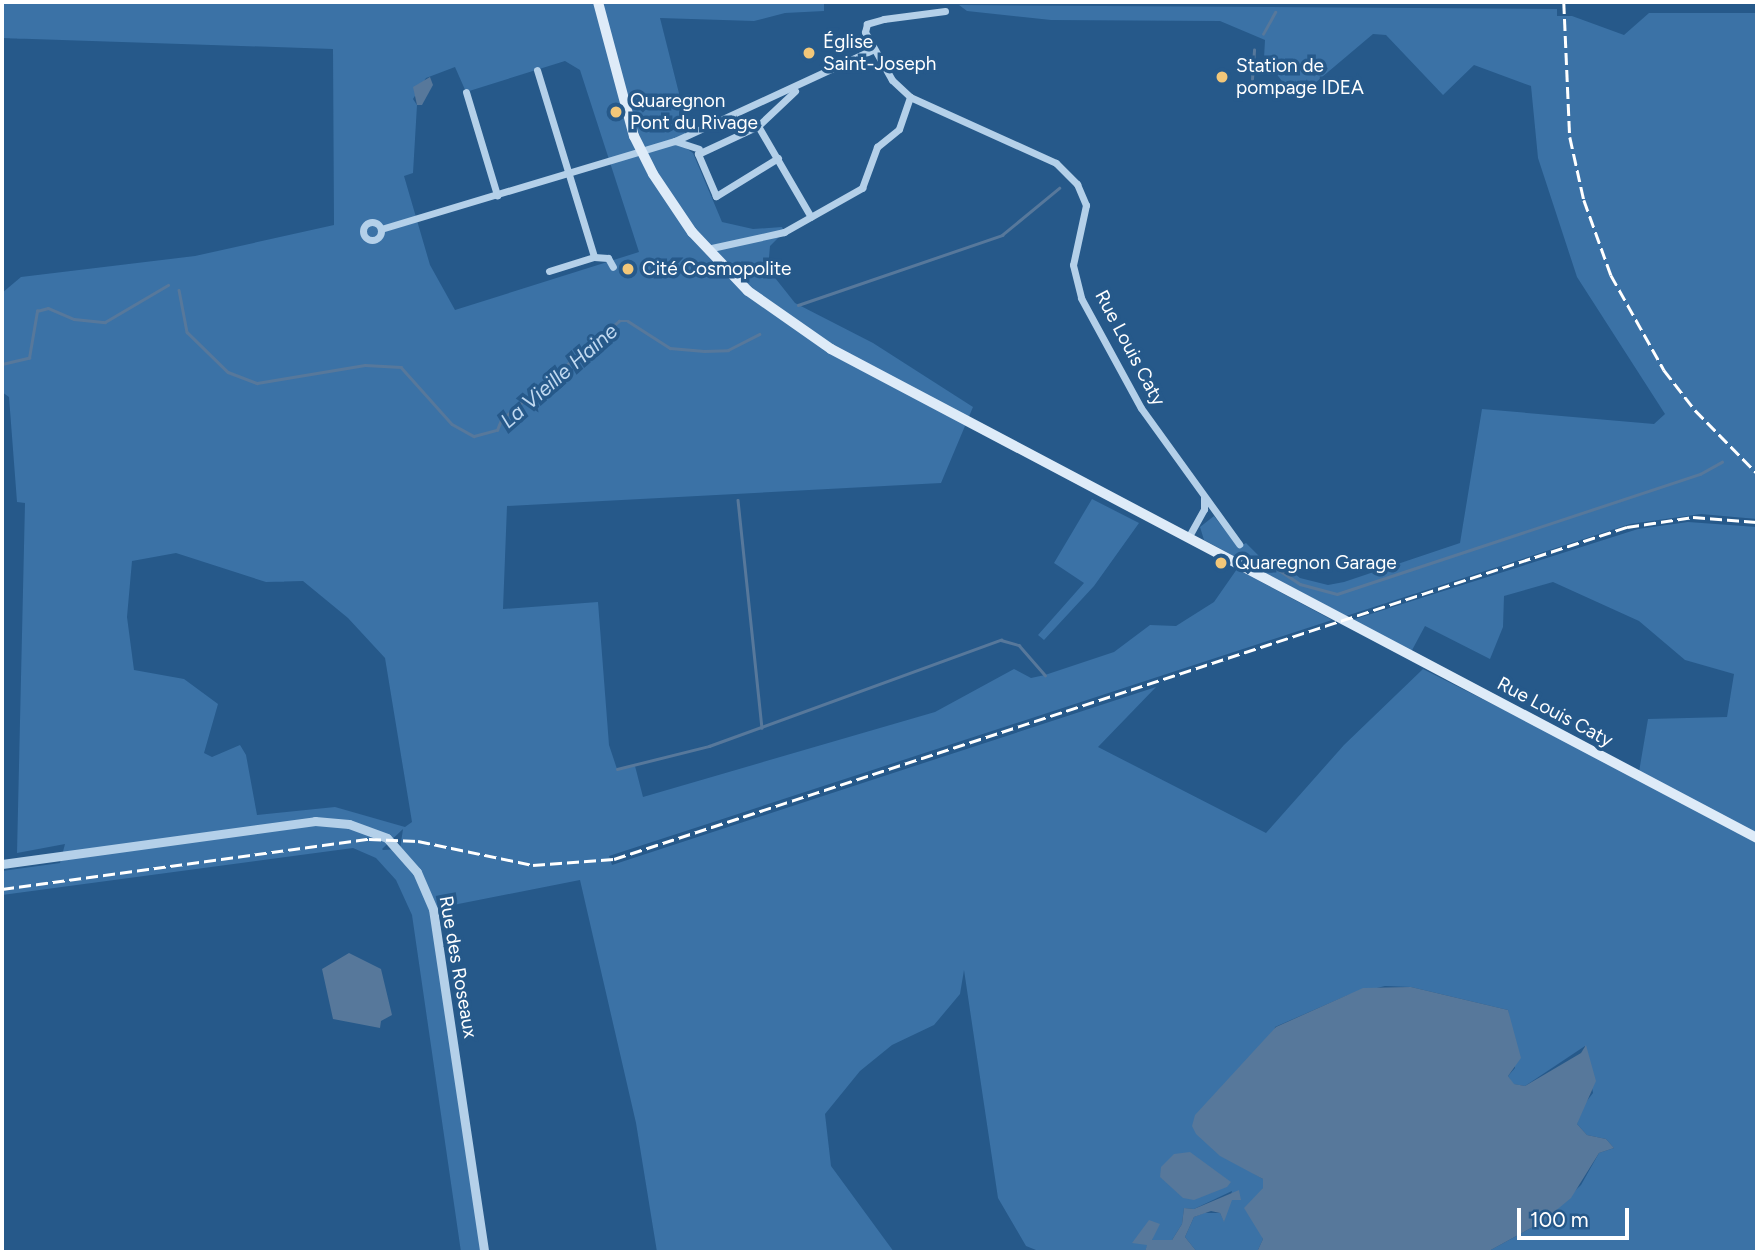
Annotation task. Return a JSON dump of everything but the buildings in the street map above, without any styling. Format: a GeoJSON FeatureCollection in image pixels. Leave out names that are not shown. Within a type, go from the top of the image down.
{"type":"FeatureCollection","features":[{"type":"Feature","properties":{"kind":"main road","name":"Rue Louis Caty"},"geometry":{"type":"LineString","coordinates":[[598,2],[634,136],[653,174],[707,249],[780,317],[831,349],[1757,838]]}},
{"type":"Feature","properties":{"kind":"street","name":"Rue Louis Caty"},"geometry":{"type":"LineString","coordinates":[[945,11],[867,24],[872,50],[910,97],[1056,163],[1077,184],[1086,205],[1073,265],[1081,298],[1141,408],[1239,544]]}},
{"type":"Feature","properties":{"kind":"street"},"geometry":{"type":"LineString","coordinates":[[381,229],[675,141],[800,87],[872,50]]}},
{"type":"Feature","properties":{"kind":"street"},"geometry":{"type":"LineString","coordinates":[[537,70],[594,257]]}},
{"type":"Feature","properties":{"kind":"street"},"geometry":{"type":"LineString","coordinates":[[675,141],[699,151],[758,126],[800,87]]}},
{"type":"Feature","properties":{"kind":"street"},"geometry":{"type":"LineString","coordinates":[[466,92],[497,195]]}},
{"type":"Feature","properties":{"kind":"street"},"geometry":{"type":"LineString","coordinates":[[707,249],[772,235],[862,188],[873,167],[877,147],[899,129],[910,97]]}},
{"type":"Feature","properties":{"kind":"street"},"geometry":{"type":"LineString","coordinates":[[758,126],[811,217]]}},
{"type":"Feature","properties":{"kind":"street"},"geometry":{"type":"LineString","coordinates":[[699,151],[716,196],[778,158]]}},
{"type":"Feature","properties":{"kind":"street"},"geometry":{"type":"LineString","coordinates":[[549,271],[594,257],[608,258],[613,267]]}},
{"type":"Feature","properties":{"kind":"street"},"geometry":{"type":"LineString","coordinates":[[1188,538],[1204,509],[1204,497]]}},
{"type":"Feature","properties":{"kind":"street","name":"Rue des Roseaux"},"geometry":{"type":"LineString","coordinates":[[2,864],[315,821],[349,824],[387,838],[417,872],[433,909],[484,1252]]}},
{"type":"Feature","properties":{"kind":"shaded area"},"geometry":{"type":"Polygon","coordinates":[[[2,2],[824,2],[824,11],[785,13],[754,21],[660,18],[689,133],[676,141],[693,153],[722,222],[753,229],[782,227],[784,232],[770,246],[768,269],[795,303],[873,343],[973,407],[941,483],[507,506],[503,609],[598,602],[609,745],[617,769],[635,766],[643,797],[935,712],[1014,669],[1031,678],[1045,675],[1114,652],[1150,625],[1176,626],[1214,602],[1237,569],[1332,620],[609,856],[612,865],[1156,687],[1098,747],[1266,833],[1344,745],[1423,669],[1757,838],[1757,1252],[1487,1252],[1542,1222],[1581,1185],[1599,1153],[1614,1148],[1606,1139],[1587,1135],[1577,1124],[1579,1111],[1593,1093],[1585,1046],[1525,1086],[1513,1084],[1508,1076],[1515,1068],[1508,1010],[1411,987],[1385,986],[1348,995],[1275,1027],[1253,1173],[1263,1179],[1256,1221],[1263,1239],[1257,1252],[1197,1252],[1185,1237],[1194,1217],[1204,1213],[1220,1213],[1224,1221],[1232,1191],[1194,1209],[1184,1208],[1182,1224],[1172,1240],[1152,1240],[1155,1224],[1145,1252],[1041,1252],[1026,1246],[998,1198],[964,970],[960,994],[934,1025],[892,1045],[860,1071],[825,1114],[831,1166],[894,1252],[657,1252],[636,1123],[580,880],[433,909],[484,1252],[461,1252],[412,915],[396,880],[376,858],[353,848],[2,895],[2,871],[60,863],[65,844],[17,853],[25,503],[17,502],[9,397],[2,392],[2,293],[21,277],[195,256],[334,225],[333,49],[2,38],[2,2]],[[565,61],[466,92],[455,67],[426,78],[413,99],[417,105],[413,173],[404,176],[430,265],[455,310],[639,252],[580,70],[565,61]],[[176,553],[132,561],[127,617],[134,670],[184,679],[218,704],[204,753],[212,757],[240,745],[246,755],[257,815],[335,807],[405,827],[412,822],[385,658],[348,618],[303,581],[266,582],[176,553]],[[403,829],[382,849],[400,849],[403,829]]]}},
{"type":"Feature","properties":{"kind":"shaded area"},"geometry":{"type":"Polygon","coordinates":[[[959,5],[1557,9],[1557,16],[1572,16],[1624,35],[1649,13],[1757,13],[1757,519],[1701,514],[1630,524],[1346,616],[1204,540],[1200,527],[1214,516],[1238,547],[1246,543],[1261,558],[1276,559],[1300,578],[1328,585],[1344,582],[1460,543],[1482,409],[1654,424],[1665,414],[1577,277],[1538,158],[1531,86],[1474,65],[1443,95],[1386,35],[1373,34],[1296,99],[1264,58],[1265,40],[1220,21],[1051,20],[967,11],[959,5]]]}},
{"type":"Feature","properties":{"kind":"shaded area"},"geometry":{"type":"Polygon","coordinates":[[[430,77],[433,85],[422,105],[417,105],[413,87],[430,77]]]}},
{"type":"Feature","properties":{"kind":"shaded area"},"geometry":{"type":"Polygon","coordinates":[[[1092,499],[1139,523],[1094,586],[1044,640],[1038,635],[1084,583],[1054,563],[1092,499]]]}},
{"type":"Feature","properties":{"kind":"shaded area"},"geometry":{"type":"Polygon","coordinates":[[[1688,522],[1757,527],[1757,833],[1639,772],[1648,719],[1727,717],[1734,674],[1685,660],[1639,621],[1553,582],[1504,596],[1503,627],[1490,659],[1425,626],[1411,652],[1352,620],[1638,529],[1688,522]]]}},
{"type":"Feature","properties":{"kind":"shaded area"},"geometry":{"type":"Polygon","coordinates":[[[349,953],[381,969],[392,1015],[381,1021],[380,1028],[333,1019],[322,969],[349,953]]]}},
{"type":"Feature","properties":{"kind":"shaded area"},"geometry":{"type":"Polygon","coordinates":[[[1411,987],[1508,1010],[1521,1058],[1508,1076],[1514,1084],[1525,1086],[1581,1053],[1586,1045],[1596,1081],[1577,1124],[1587,1135],[1606,1139],[1614,1148],[1599,1153],[1571,1198],[1542,1222],[1487,1252],[1257,1252],[1263,1239],[1244,1208],[1263,1188],[1263,1179],[1220,1156],[1196,1134],[1192,1126],[1195,1115],[1276,1027],[1363,988],[1411,987]]]}},
{"type":"Feature","properties":{"kind":"shaded area"},"geometry":{"type":"Polygon","coordinates":[[[1190,1152],[1231,1182],[1227,1187],[1194,1200],[1183,1198],[1160,1177],[1161,1167],[1174,1154],[1190,1152]]]}},
{"type":"Feature","properties":{"kind":"shaded area"},"geometry":{"type":"Polygon","coordinates":[[[1239,1190],[1241,1200],[1232,1200],[1224,1222],[1220,1213],[1211,1211],[1194,1217],[1185,1237],[1197,1252],[1145,1252],[1147,1245],[1132,1243],[1149,1220],[1160,1224],[1152,1240],[1172,1240],[1182,1224],[1184,1208],[1194,1209],[1239,1190]]]}},
{"type":"Feature","properties":{"kind":"waterway"},"geometry":{"type":"LineString","coordinates":[[1263,34],[1275,12]]}},
{"type":"Feature","properties":{"kind":"waterway"},"geometry":{"type":"LineString","coordinates":[[1252,79],[1254,50]]}},
{"type":"Feature","properties":{"kind":"waterway"},"geometry":{"type":"LineString","coordinates":[[798,305],[1002,235],[1059,188]]}},
{"type":"Feature","properties":{"kind":"waterway"},"geometry":{"type":"LineString","coordinates":[[2,364],[29,358],[37,311],[48,308],[74,319],[105,322],[168,285]]}},
{"type":"Feature","properties":{"kind":"waterway","name":"La Vieille Haine"},"geometry":{"type":"LineString","coordinates":[[179,290],[187,332],[228,372],[257,383],[365,365],[401,367],[452,424],[474,436],[497,430],[501,420],[619,321],[628,321],[670,348],[728,350],[759,334]]}},
{"type":"Feature","properties":{"kind":"waterway"},"geometry":{"type":"LineString","coordinates":[[1261,558],[1300,584],[1337,594],[1700,474],[1722,462]]}},
{"type":"Feature","properties":{"kind":"waterway"},"geometry":{"type":"LineString","coordinates":[[738,500],[762,728]]}},
{"type":"Feature","properties":{"kind":"waterway"},"geometry":{"type":"LineString","coordinates":[[617,769],[709,746],[1001,640],[1019,645],[1045,675]]}},
{"type":"Feature","properties":{"kind":"railway"},"geometry":{"type":"LineString","coordinates":[[1564,2],[1570,137],[1584,200],[1611,275],[1664,370],[1695,410],[1757,473]]}},
{"type":"Feature","properties":{"kind":"railway"},"geometry":{"type":"LineString","coordinates":[[2,889],[369,839],[418,841],[533,865],[614,859],[1627,527],[1693,517],[1757,522]]}},
{"type":"Feature","properties":{"kind":"place","name":"Église Saint-Joseph"},"geometry":{"type":"Point","coordinates":[809,53]}},
{"type":"Feature","properties":{"kind":"place","name":"Station de pompage IDEA"},"geometry":{"type":"Point","coordinates":[1222,77]}},
{"type":"Feature","properties":{"kind":"place","name":"Quaregnon Pont du Rivage"},"geometry":{"type":"Point","coordinates":[616,112]}},
{"type":"Feature","properties":{"kind":"place","name":"Cité Cosmopolite"},"geometry":{"type":"Point","coordinates":[628,269]}},
{"type":"Feature","properties":{"kind":"place","name":"Quaregnon Garage"},"geometry":{"type":"Point","coordinates":[1221,563]}}]}
